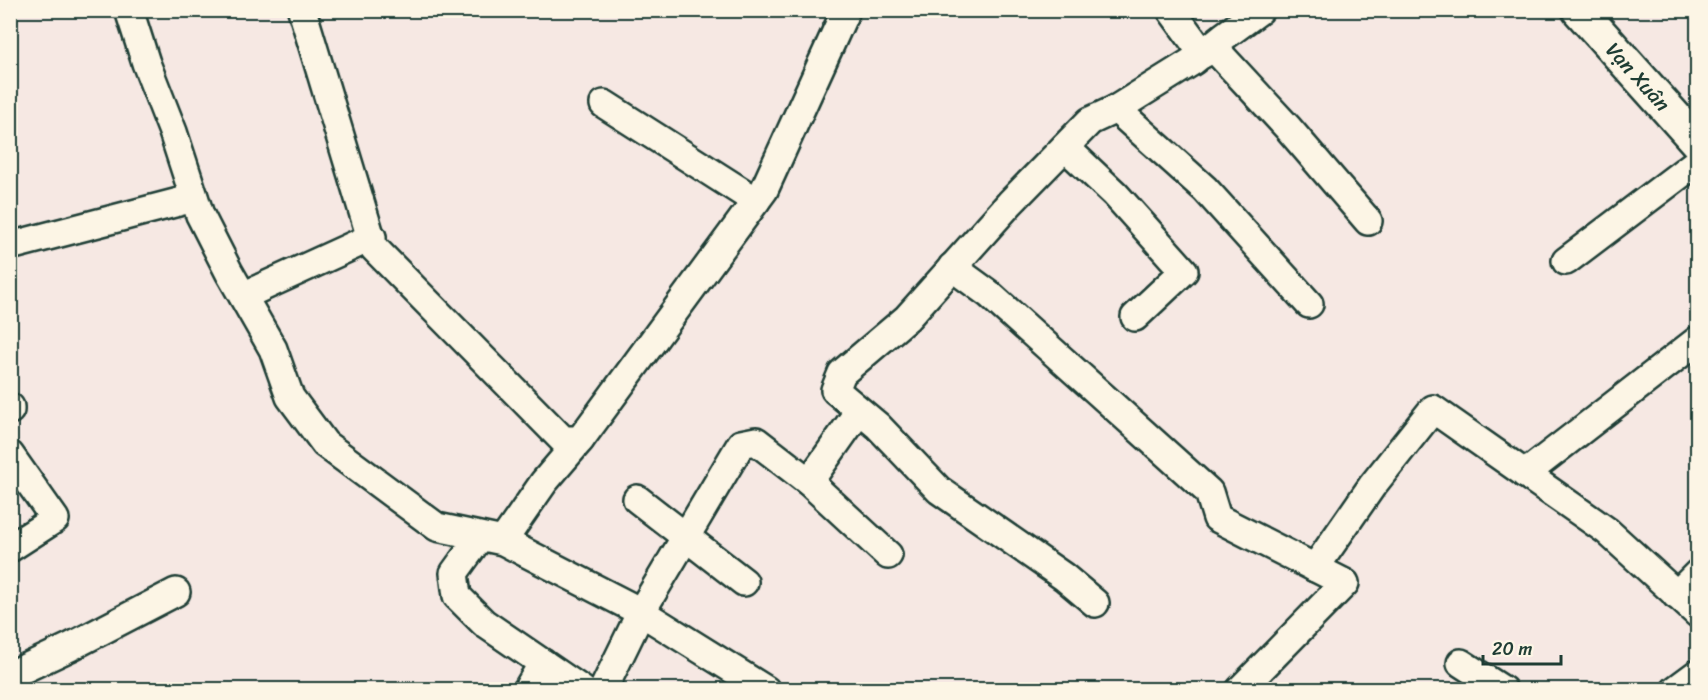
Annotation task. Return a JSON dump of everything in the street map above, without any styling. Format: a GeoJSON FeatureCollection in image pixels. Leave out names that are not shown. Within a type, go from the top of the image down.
{"type":"FeatureCollection","features":[{"type":"Feature","properties":{"kind":"highway","name":"Vạn Xuân"},"geometry":{"type":"LineString","coordinates":[[1579,10],[1698,143]]}},
{"type":"Feature","properties":{"kind":"street"},"geometry":{"type":"LineString","coordinates":[[129,10],[200,215],[273,349],[290,397],[325,444],[437,527],[491,539],[641,612],[766,690]]}},
{"type":"Feature","properties":{"kind":"street"},"geometry":{"type":"LineString","coordinates":[[303,10],[374,248],[563,440],[580,440]]}},
{"type":"Feature","properties":{"kind":"street"},"geometry":{"type":"LineString","coordinates":[[1171,10],[1208,50],[1289,129],[1368,221]]}},
{"type":"Feature","properties":{"kind":"street"},"geometry":{"type":"LineString","coordinates":[[1095,603],[1055,571],[939,490],[878,426],[835,390],[842,372],[906,318],[1090,121],[1116,109],[1208,50],[1260,10]]}},
{"type":"Feature","properties":{"kind":"street"},"geometry":{"type":"LineString","coordinates":[[582,690],[484,623],[457,596],[454,573],[491,539],[580,440],[764,190],[839,14]]}},
{"type":"Feature","properties":{"kind":"street"},"geometry":{"type":"LineString","coordinates":[[604,104],[756,201]]}},
{"type":"Feature","properties":{"kind":"street"},"geometry":{"type":"LineString","coordinates":[[1116,109],[1205,189],[1309,304]]}},
{"type":"Feature","properties":{"kind":"street"},"geometry":{"type":"LineString","coordinates":[[1065,147],[1115,194],[1184,271],[1135,317]]}},
{"type":"Feature","properties":{"kind":"street"},"geometry":{"type":"LineString","coordinates":[[1566,261],[1698,161]]}},
{"type":"Feature","properties":{"kind":"street"},"geometry":{"type":"LineString","coordinates":[[10,246],[194,198]]}},
{"type":"Feature","properties":{"kind":"street"},"geometry":{"type":"LineString","coordinates":[[243,296],[372,237]]}},
{"type":"Feature","properties":{"kind":"street"},"geometry":{"type":"LineString","coordinates":[[952,267],[989,294],[1209,492],[1217,518],[1344,583],[1240,690]]}},
{"type":"Feature","properties":{"kind":"street"},"geometry":{"type":"LineString","coordinates":[[1525,474],[1698,340]]}},
{"type":"Feature","properties":{"kind":"street"},"geometry":{"type":"LineString","coordinates":[[1315,568],[1372,486],[1434,409],[1607,531],[1698,614]]}},
{"type":"Feature","properties":{"kind":"street"},"geometry":{"type":"LineString","coordinates":[[809,482],[860,411]]}},
{"type":"Feature","properties":{"kind":"street"},"geometry":{"type":"LineString","coordinates":[[603,690],[641,612],[741,444],[756,441],[809,482],[888,555]]}},
{"type":"Feature","properties":{"kind":"street"},"geometry":{"type":"LineString","coordinates":[[10,454],[55,519],[10,548]]}},
{"type":"Feature","properties":{"kind":"street"},"geometry":{"type":"LineString","coordinates":[[637,499],[744,582]]}},
{"type":"Feature","properties":{"kind":"street"},"geometry":{"type":"LineString","coordinates":[[1676,595],[1698,573]]}},
{"type":"Feature","properties":{"kind":"street"},"geometry":{"type":"LineString","coordinates":[[10,673],[70,647],[176,592]]}},
{"type":"Feature","properties":{"kind":"street"},"geometry":{"type":"LineString","coordinates":[[528,690],[543,663]]}},
{"type":"Feature","properties":{"kind":"street"},"geometry":{"type":"LineString","coordinates":[[1461,663],[1503,690]]}},
{"type":"Feature","properties":{"kind":"street"},"geometry":{"type":"LineString","coordinates":[[1675,690],[1698,673]]}}]}
